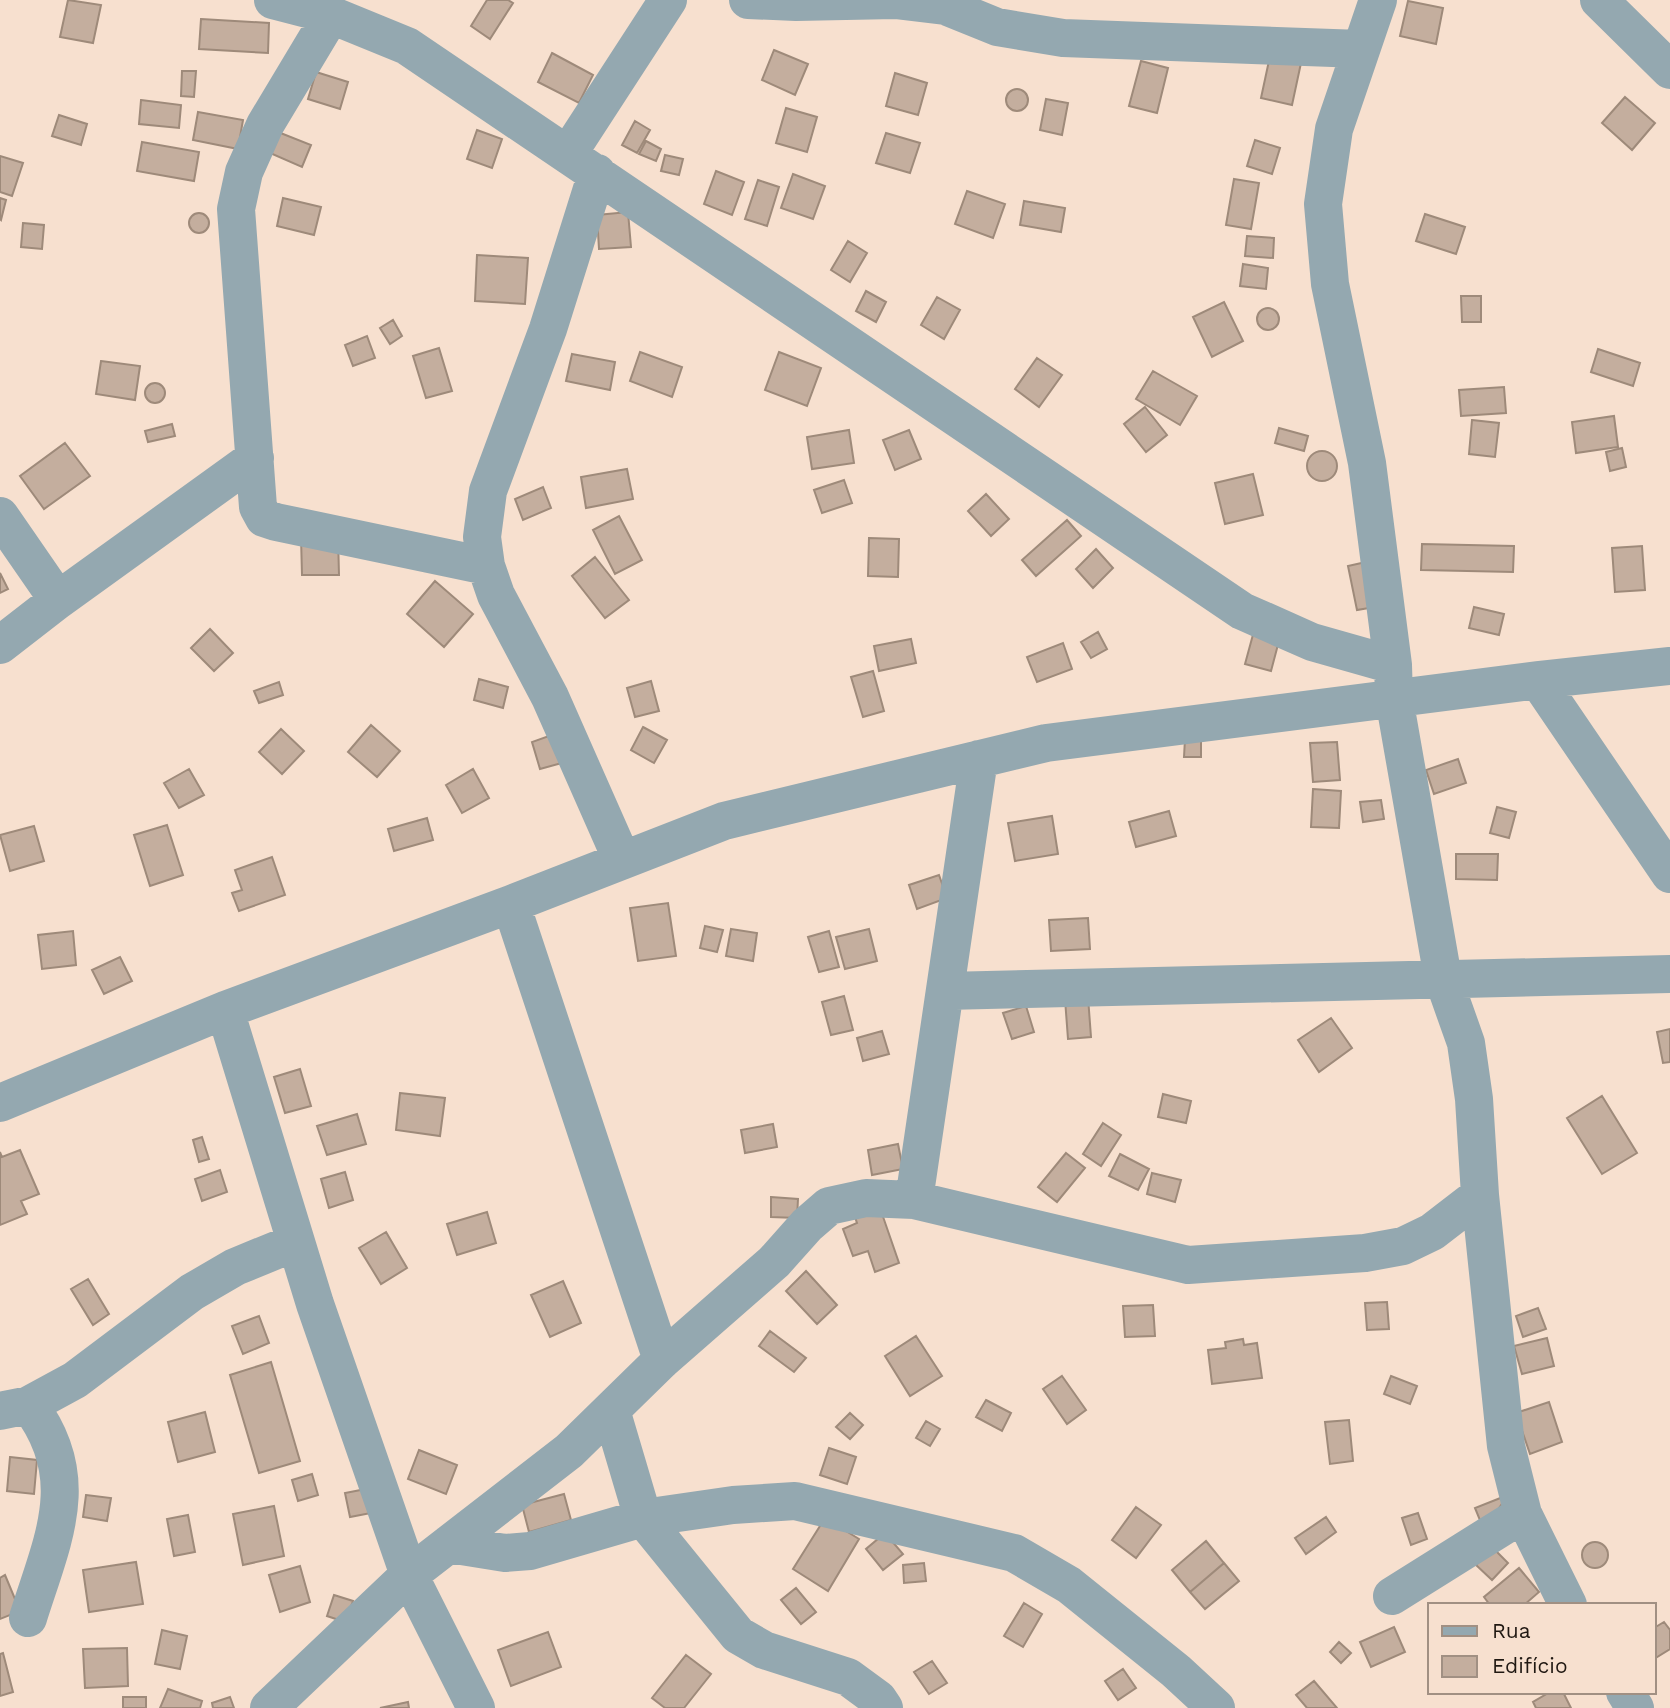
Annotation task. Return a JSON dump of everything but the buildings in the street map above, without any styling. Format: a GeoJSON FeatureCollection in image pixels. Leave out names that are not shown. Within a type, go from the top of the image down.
{"type":"FeatureCollection","features":[{"type":"Feature","properties":{"kind":"street"},"geometry":{"type":"LineString","coordinates":[[273,0],[331,15],[407,46],[1242,611],[1394,682]]}},
{"type":"Feature","properties":{"kind":"street"},"geometry":{"type":"LineString","coordinates":[[622,860],[550,697],[496,595],[486,566],[482,537],[488,491],[548,329],[582,163],[668,0]]}},
{"type":"Feature","properties":{"kind":"street"},"geometry":{"type":"LineString","coordinates":[[748,0],[895,1],[945,6],[997,27],[1063,38],[1361,49]]}},
{"type":"Feature","properties":{"kind":"street"},"geometry":{"type":"LineString","coordinates":[[1378,0],[1334,129],[1323,204],[1330,284],[1367,463],[1394,682],[1443,978],[1466,1043],[1474,1099],[1480,1195],[1506,1446],[1523,1514],[1567,1603]]}},
{"type":"Feature","properties":{"kind":"street"},"geometry":{"type":"LineString","coordinates":[[1599,0],[1670,70]]}},
{"type":"Feature","properties":{"kind":"street"},"geometry":{"type":"LineString","coordinates":[[331,15],[265,125],[244,172],[236,209],[258,507],[264,518],[276,522],[486,566]]}},
{"type":"Feature","properties":{"kind":"street"},"geometry":{"type":"LineString","coordinates":[[0,645],[255,458]]}},
{"type":"Feature","properties":{"kind":"street"},"geometry":{"type":"LineString","coordinates":[[0,516],[58,600]]}},
{"type":"Feature","properties":{"kind":"street"},"geometry":{"type":"LineString","coordinates":[[0,1103],[225,1010],[511,904],[724,821],[1046,743],[1394,682],[1538,680],[1670,666]]}},
{"type":"Feature","properties":{"kind":"street"},"geometry":{"type":"LineString","coordinates":[[1538,680],[1670,874]]}},
{"type":"Feature","properties":{"kind":"street"},"geometry":{"type":"LineString","coordinates":[[914,1200],[979,759]]}},
{"type":"Feature","properties":{"kind":"street"},"geometry":{"type":"LineString","coordinates":[[511,904],[662,1360]]}},
{"type":"Feature","properties":{"kind":"street"},"geometry":{"type":"LineString","coordinates":[[945,991],[1670,974]]}},
{"type":"Feature","properties":{"kind":"street"},"geometry":{"type":"LineString","coordinates":[[225,1010],[320,1317],[409,1575],[477,1708]]}},
{"type":"Feature","properties":{"kind":"street"},"geometry":{"type":"LineString","coordinates":[[269,1708],[409,1575],[569,1451],[662,1360],[774,1262],[807,1225],[829,1206],[866,1198],[914,1200],[1188,1265],[1365,1253],[1403,1246],[1432,1232],[1480,1195]]}},
{"type":"Feature","properties":{"kind":"street"},"geometry":{"type":"LineString","coordinates":[[15,1408],[75,1380],[192,1292],[235,1267],[296,1242]]}},
{"type":"Feature","properties":{"kind":"street"},"geometry":{"type":"LineString","coordinates":[[15,1408],[45,1426],[53,1445],[61,1487],[59,1516],[29,1618]]}},
{"type":"Feature","properties":{"kind":"street"},"geometry":{"type":"LineString","coordinates":[[611,1410],[643,1518],[738,1634],[764,1650],[848,1677],[878,1699],[884,1708]]}},
{"type":"Feature","properties":{"kind":"street"},"geometry":{"type":"LineString","coordinates":[[449,1544],[505,1553],[530,1551],[643,1518],[733,1504],[795,1501],[1014,1553],[1069,1585],[1176,1671],[1216,1708]]}},
{"type":"Feature","properties":{"kind":"street"},"geometry":{"type":"LineString","coordinates":[[1392,1596],[1523,1514]]}}]}
